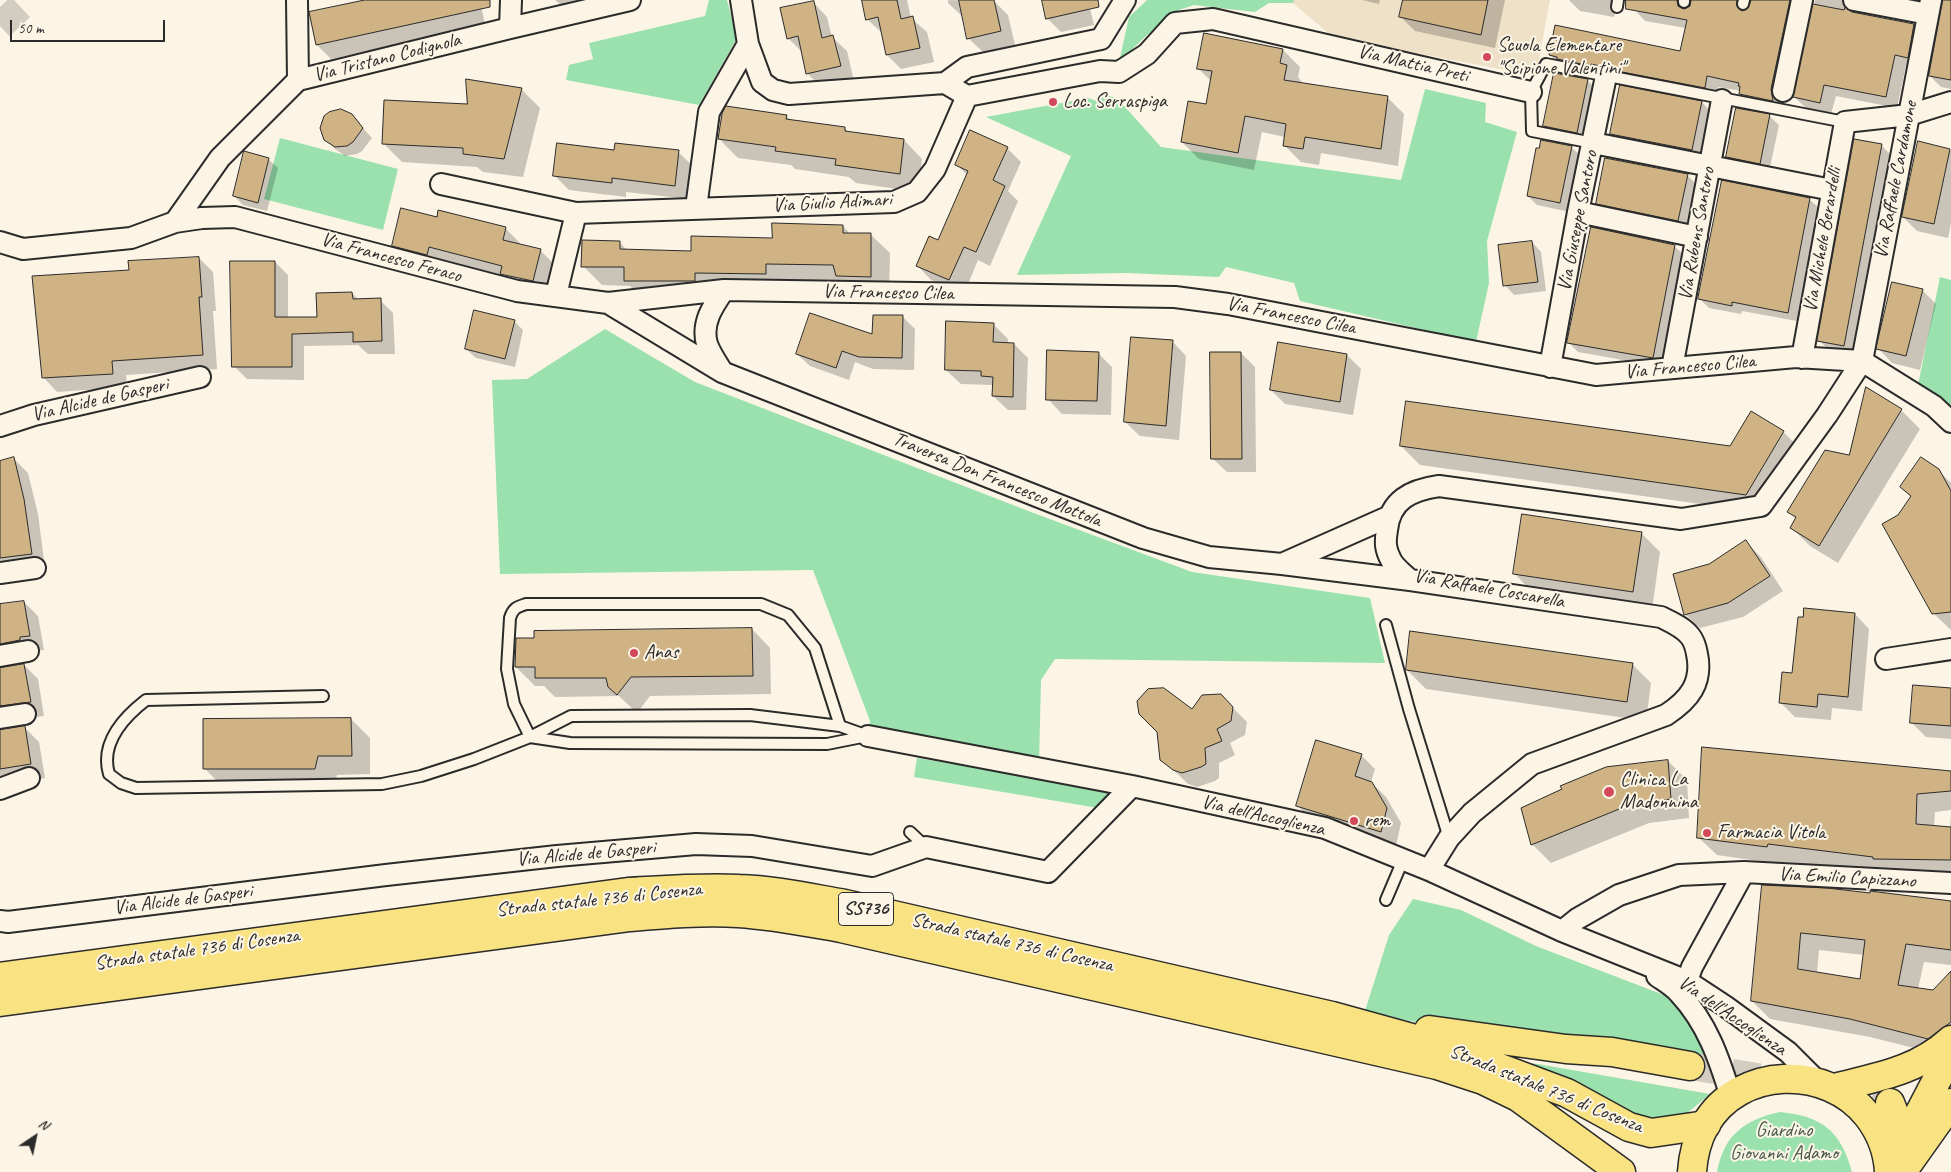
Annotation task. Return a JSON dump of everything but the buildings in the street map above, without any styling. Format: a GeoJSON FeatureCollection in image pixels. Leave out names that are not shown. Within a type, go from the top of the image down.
{"type":"FeatureCollection","features":[{"type":"Feature","properties":{"kind":"main road","name":"Strada statale 736 di Cosenza"},"geometry":{"type":"LineString","coordinates":[[0,978],[618,894],[688,888],[740,888],[845,904],[1332,1016],[1444,1047],[1567,1093],[1630,1126],[1651,1132],[1706,1125]]}},
{"type":"Feature","properties":{"kind":"main road","name":"Strada statale 736 di Cosenza"},"geometry":{"type":"LineString","coordinates":[[0,1002],[593,921],[689,912],[739,913],[785,918],[840,928],[1437,1065],[1483,1080],[1518,1097],[1621,1172]]}},
{"type":"Feature","properties":{"kind":"main road"},"geometry":{"type":"LineString","coordinates":[[1332,1016],[1566,1049],[1612,1052],[1690,1066]]}},
{"type":"Feature","properties":{"kind":"main road"},"geometry":{"type":"LineString","coordinates":[[1692,1172],[1693,1153],[1706,1125],[1717,1110],[1731,1097],[1758,1083],[1788,1078],[1826,1085],[1899,1072],[1936,1054],[1951,1040]]}},
{"type":"Feature","properties":{"kind":"main road"},"geometry":{"type":"LineString","coordinates":[[1890,1103],[1905,1141],[1941,1072],[1951,1062]]}},
{"type":"Feature","properties":{"kind":"main road"},"geometry":{"type":"LineString","coordinates":[[1826,1085],[1859,1105],[1878,1130],[1889,1158],[1889,1172]]}},
{"type":"Feature","properties":{"kind":"main road"},"geometry":{"type":"LineString","coordinates":[[1902,1172],[1951,1103]]}},
{"type":"Feature","properties":{"kind":"street"},"geometry":{"type":"LineString","coordinates":[[297,0],[298,80]]}},
{"type":"Feature","properties":{"kind":"street"},"geometry":{"type":"LineString","coordinates":[[510,28],[511,0]]}},
{"type":"Feature","properties":{"kind":"street","name":"Via Tristano Codignola"},"geometry":{"type":"LineString","coordinates":[[175,222],[220,158],[298,80],[630,0]]}},
{"type":"Feature","properties":{"kind":"street"},"geometry":{"type":"LineString","coordinates":[[741,0],[748,44],[762,82],[773,90],[788,94],[945,84],[967,96]]}},
{"type":"Feature","properties":{"kind":"street"},"geometry":{"type":"LineString","coordinates":[[1100,71],[1101,39],[1125,0]]}},
{"type":"Feature","properties":{"kind":"street"},"geometry":{"type":"LineString","coordinates":[[1783,91],[1802,0]]}},
{"type":"Feature","properties":{"kind":"street"},"geometry":{"type":"LineString","coordinates":[[1854,0],[1929,7]]}},
{"type":"Feature","properties":{"kind":"street","name":"Via Raffaele Cardamone"},"geometry":{"type":"LineString","coordinates":[[1862,361],[1929,7]]}},
{"type":"Feature","properties":{"kind":"street","name":"Via Mattia Preti"},"geometry":{"type":"LineString","coordinates":[[967,96],[1100,71],[1119,72],[1147,54],[1175,23],[1213,19],[1530,92]]}},
{"type":"Feature","properties":{"kind":"street"},"geometry":{"type":"LineString","coordinates":[[945,84],[967,67],[1101,39]]}},
{"type":"Feature","properties":{"kind":"street"},"geometry":{"type":"LineString","coordinates":[[696,208],[709,112],[748,44]]}},
{"type":"Feature","properties":{"kind":"street","name":"Via Giuseppe Santoro"},"geometry":{"type":"LineString","coordinates":[[1550,367],[1578,212],[1594,143],[1606,76]]}},
{"type":"Feature","properties":{"kind":"street","name":"Via Giulio Adimari"},"geometry":{"type":"LineString","coordinates":[[441,184],[576,213],[894,202],[916,192],[935,169],[967,96]]}},
{"type":"Feature","properties":{"kind":"street","name":"Via Rubens Santoro"},"geometry":{"type":"LineString","coordinates":[[1672,368],[1722,100]]}},
{"type":"Feature","properties":{"kind":"street"},"geometry":{"type":"LineString","coordinates":[[1845,122],[1909,115],[1951,102]]}},
{"type":"Feature","properties":{"kind":"street","name":"Via Michele Berardelli"},"geometry":{"type":"LineString","coordinates":[[1802,358],[1845,122]]}},
{"type":"Feature","properties":{"kind":"street"},"geometry":{"type":"LineString","coordinates":[[1594,143],[1832,190]]}},
{"type":"Feature","properties":{"kind":"street"},"geometry":{"type":"LineString","coordinates":[[1578,212],[1697,237]]}},
{"type":"Feature","properties":{"kind":"street"},"geometry":{"type":"LineString","coordinates":[[556,295],[576,213]]}},
{"type":"Feature","properties":{"kind":"street","name":"Via Francesco Feraco"},"geometry":{"type":"LineString","coordinates":[[0,242],[23,249],[131,238],[175,222],[235,216],[517,291],[608,303]]}},
{"type":"Feature","properties":{"kind":"street"},"geometry":{"type":"LineString","coordinates":[[722,372],[707,344],[706,323],[710,310],[724,290]]}},
{"type":"Feature","properties":{"kind":"street","name":"Via Francesco Cilea"},"geometry":{"type":"LineString","coordinates":[[608,303],[724,290],[1175,297],[1228,304],[1596,375],[1802,358],[1862,361],[1934,406],[1951,422]]}},
{"type":"Feature","properties":{"kind":"street","name":"Traversa Don Francesco Mottola"},"geometry":{"type":"LineString","coordinates":[[608,303],[722,372],[1143,538],[1209,556],[1410,580]]}},
{"type":"Feature","properties":{"kind":"street"},"geometry":{"type":"LineString","coordinates":[[1282,564],[1388,517],[1406,496],[1422,489],[1439,486],[1681,519],[1762,506],[1827,415],[1862,361]]}},
{"type":"Feature","properties":{"kind":"street","name":"Via Alcide de Gasperi"},"geometry":{"type":"LineString","coordinates":[[0,426],[34,415],[200,377]]}},
{"type":"Feature","properties":{"kind":"street","name":"Via Raffaele Coscarella"},"geometry":{"type":"LineString","coordinates":[[1388,517],[1385,545],[1392,562],[1410,580],[1661,617],[1677,625],[1690,636],[1695,647],[1700,673],[1696,685],[1676,708],[1666,715],[1532,764],[1472,813],[1449,838],[1428,870]]}},
{"type":"Feature","properties":{"kind":"street"},"geometry":{"type":"LineString","coordinates":[[0,573],[35,568]]}},
{"type":"Feature","properties":{"kind":"street"},"geometry":{"type":"LineString","coordinates":[[1886,658],[1951,650]]}},
{"type":"Feature","properties":{"kind":"street"},"geometry":{"type":"LineString","coordinates":[[0,656],[28,651]]}},
{"type":"Feature","properties":{"kind":"street"},"geometry":{"type":"LineString","coordinates":[[0,718],[25,714]]}},
{"type":"Feature","properties":{"kind":"street","name":"Via dell'Accoglienza"},"geometry":{"type":"LineString","coordinates":[[868,736],[1132,786],[1325,828],[1428,870],[1562,931],[1687,981],[1726,1006],[1788,1052],[1826,1085]]}},
{"type":"Feature","properties":{"kind":"street"},"geometry":{"type":"LineString","coordinates":[[0,789],[29,778]]}},
{"type":"Feature","properties":{"kind":"street"},"geometry":{"type":"LineString","coordinates":[[926,847],[1048,872],[1132,786]]}},
{"type":"Feature","properties":{"kind":"street","name":"Via Alcide de Gasperi"},"geometry":{"type":"LineString","coordinates":[[0,921],[8,922],[376,876],[557,856],[696,844],[752,846],[872,866],[926,847]]}},
{"type":"Feature","properties":{"kind":"street"},"geometry":{"type":"LineString","coordinates":[[1687,981],[1692,967],[1744,872]]}},
{"type":"Feature","properties":{"kind":"street","name":"Via Emilio Capizzano"},"geometry":{"type":"LineString","coordinates":[[1562,931],[1577,919],[1619,895],[1679,875],[1744,872],[1951,883]]}},
{"type":"Feature","properties":{"kind":"street","name":"Via dell'Accoglienza"},"geometry":{"type":"LineString","coordinates":[[1637,962],[1678,992],[1705,1026],[1721,1064],[1731,1097]]}},
{"type":"Feature","properties":{"kind":"lane"},"geometry":{"type":"LineString","coordinates":[[1594,143],[1532,131],[1530,92],[1546,64],[1722,100],[1845,122]]}},
{"type":"Feature","properties":{"kind":"lane"},"geometry":{"type":"LineString","coordinates":[[530,737],[514,704],[508,670],[510,618],[512,611],[516,607],[526,604],[761,604],[788,615],[815,648],[840,726]]}},
{"type":"Feature","properties":{"kind":"lane"},"geometry":{"type":"LineString","coordinates":[[1386,626],[1449,838]]}},
{"type":"Feature","properties":{"kind":"lane"},"geometry":{"type":"LineString","coordinates":[[324,696],[146,700],[124,718],[116,731],[107,761],[110,774],[121,783],[136,788],[382,784],[421,776],[466,762],[530,737],[571,716],[750,715],[840,726],[868,736]]}},
{"type":"Feature","properties":{"kind":"lane"},"geometry":{"type":"LineString","coordinates":[[530,737],[570,743],[827,744],[868,736]]}},
{"type":"Feature","properties":{"kind":"lane"},"geometry":{"type":"LineString","coordinates":[[910,832],[926,847]]}},
{"type":"Feature","properties":{"kind":"lane"},"geometry":{"type":"LineString","coordinates":[[1386,900],[1404,860]]}},
{"type":"Feature","properties":{"kind":"shaded area","name":"Scuola Elementare \"Scipione Valentini\""},"geometry":{"type":"Polygon","coordinates":[[[1294,0],[1550,0],[1536,76],[1333,37],[1293,3],[1294,0]]]}},
{"type":"Feature","properties":{"kind":"green space"},"geometry":{"type":"Polygon","coordinates":[[[709,0],[727,0],[736,40],[699,105],[566,80],[569,65],[593,59],[589,43],[705,16],[709,0]]]}},
{"type":"Feature","properties":{"kind":"green space"},"geometry":{"type":"Polygon","coordinates":[[[1147,0],[1294,0],[1293,3],[1269,3],[1255,12],[1194,5],[1179,10],[1147,35],[1119,62],[1129,17],[1147,0]]]}},
{"type":"Feature","properties":{"kind":"green space"},"geometry":{"type":"Polygon","coordinates":[[[1425,89],[1486,103],[1485,122],[1517,132],[1487,241],[1489,283],[1476,342],[1300,301],[1294,283],[1226,267],[1219,277],[1127,273],[1017,275],[1071,156],[986,117],[1088,98],[1097,101],[1106,95],[1117,98],[1161,147],[1401,180],[1425,89]]]}},
{"type":"Feature","properties":{"kind":"green space"},"geometry":{"type":"Polygon","coordinates":[[[280,138],[398,169],[383,230],[264,199],[280,138]]]}},
{"type":"Feature","properties":{"kind":"green space"},"geometry":{"type":"Polygon","coordinates":[[[1940,277],[1951,280],[1951,409],[1918,385],[1940,277]]]}},
{"type":"Feature","properties":{"kind":"green space"},"geometry":{"type":"Polygon","coordinates":[[[605,329],[695,382],[1192,572],[1370,598],[1385,663],[1055,659],[1041,680],[1039,763],[869,733],[870,721],[813,570],[500,574],[492,380],[527,379],[605,329]]]}},
{"type":"Feature","properties":{"kind":"green space"},"geometry":{"type":"Polygon","coordinates":[[[917,758],[1111,790],[1098,808],[914,777],[917,758]]]}},
{"type":"Feature","properties":{"kind":"green space"},"geometry":{"type":"Polygon","coordinates":[[[1413,899],[1461,910],[1536,946],[1677,1000],[1701,1032],[1711,1067],[1364,1014],[1389,935],[1413,899]]]}},
{"type":"Feature","properties":{"kind":"green space"},"geometry":{"type":"Polygon","coordinates":[[[1532,1063],[1710,1094],[1679,1120],[1648,1127],[1548,1082],[1532,1063]]]}},
{"type":"Feature","properties":{"kind":"green space","name":"Giardino Giovanni Adamo"},"geometry":{"type":"Polygon","coordinates":[[[1780,1112],[1807,1117],[1828,1128],[1842,1146],[1852,1172],[1717,1172],[1725,1148],[1738,1131],[1767,1115],[1780,1112]]]}},
{"type":"Feature","properties":{"kind":"tunnel"},"geometry":{"type":"LineString","coordinates":[[0,26],[28,0]]}},
{"type":"Feature","properties":{"kind":"tunnel"},"geometry":{"type":"LineString","coordinates":[[1690,1066],[1781,1081]]}},
{"type":"Feature","properties":{"kind":"tunnel"},"geometry":{"type":"LineString","coordinates":[[1831,1089],[1860,1093],[1890,1103]]}},
{"type":"Feature","properties":{"kind":"place","name":"Scuola Elementare \"Scipione Valentini\""},"geometry":{"type":"Point","coordinates":[1487,57]}},
{"type":"Feature","properties":{"kind":"place","name":"Loc. Serraspiga"},"geometry":{"type":"Point","coordinates":[1053,102]}},
{"type":"Feature","properties":{"kind":"place","name":"Anas"},"geometry":{"type":"Point","coordinates":[634,653]}},
{"type":"Feature","properties":{"kind":"place","name":"Clinica La Madonnina"},"geometry":{"type":"Point","coordinates":[1609,792]}},
{"type":"Feature","properties":{"kind":"place","name":"rem"},"geometry":{"type":"Point","coordinates":[1354,821]}},
{"type":"Feature","properties":{"kind":"place","name":"Farmacia Vitola"},"geometry":{"type":"Point","coordinates":[1707,833]}}]}
